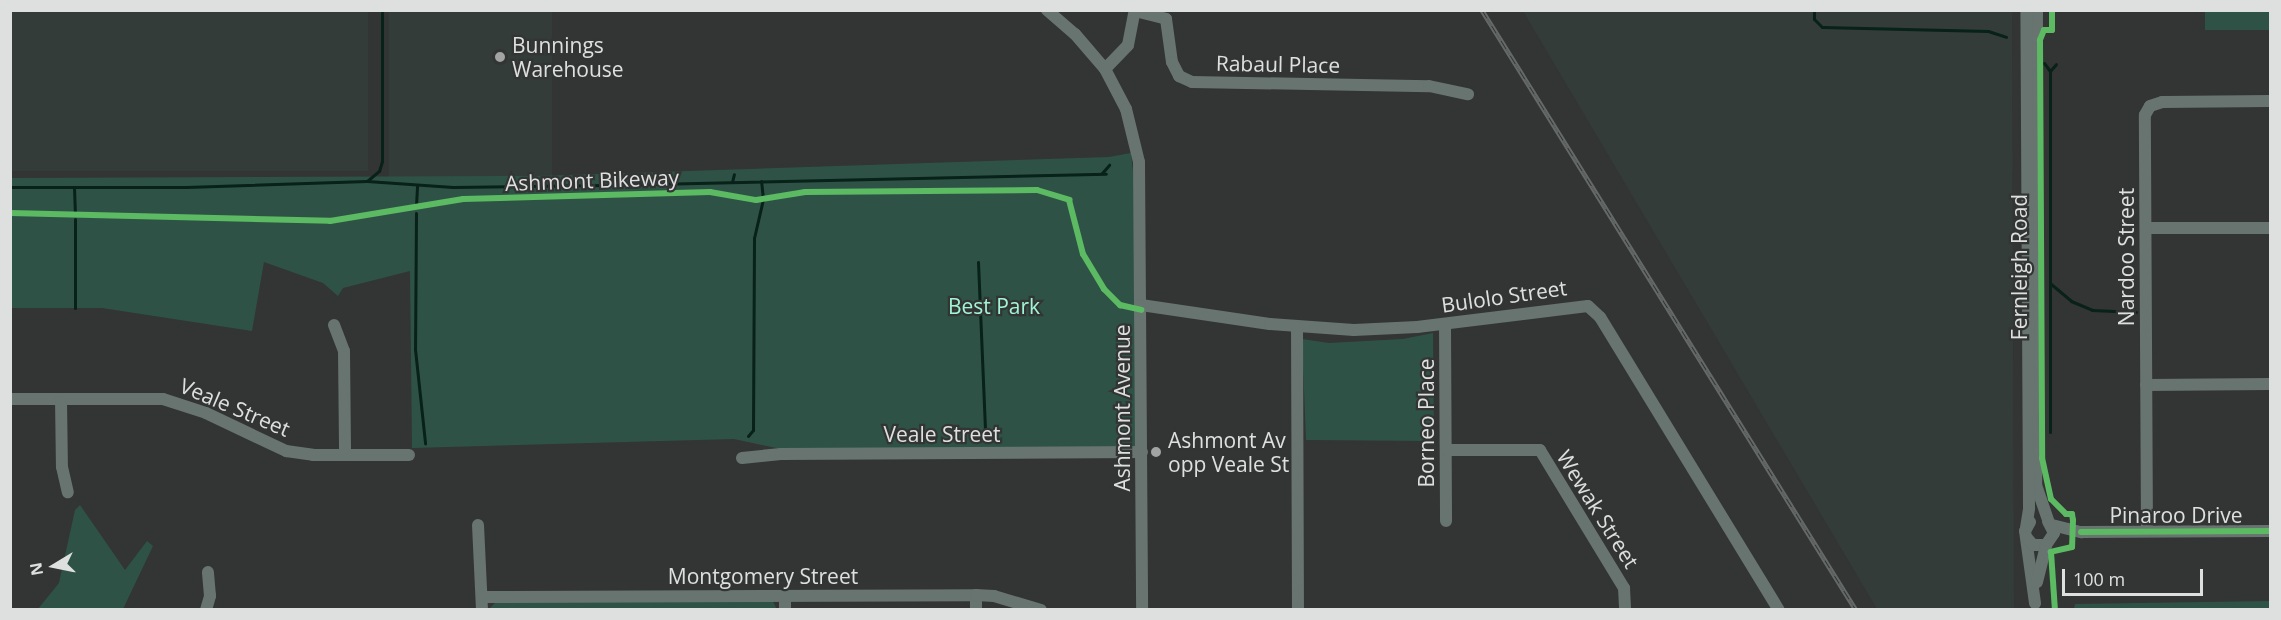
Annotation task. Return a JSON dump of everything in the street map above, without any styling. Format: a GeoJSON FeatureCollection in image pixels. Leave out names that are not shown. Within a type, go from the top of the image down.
{"type":"FeatureCollection","features":[{"type":"Feature","properties":{"kind":"street","name":"Ashmont Avenue"},"geometry":{"type":"LineString","coordinates":[[1047,10],[1075,34],[1106,69],[1126,109],[1139,162],[1142,609]]}},
{"type":"Feature","properties":{"kind":"street","name":"Fernleigh Road"},"geometry":{"type":"LineString","coordinates":[[2026,10],[2030,508],[2026,533],[2036,606]]}},
{"type":"Feature","properties":{"kind":"street","name":"Fernleigh Road"},"geometry":{"type":"LineString","coordinates":[[2036,606],[2049,543],[2050,523],[2036,485],[2037,10]]}},
{"type":"Feature","properties":{"kind":"street"},"geometry":{"type":"LineString","coordinates":[[1106,69],[1128,45],[1136,11]]}},
{"type":"Feature","properties":{"kind":"street","name":"Rabaul Place"},"geometry":{"type":"LineString","coordinates":[[1136,11],[1166,19],[1172,62],[1179,76],[1192,82],[1429,86],[1468,94]]}},
{"type":"Feature","properties":{"kind":"street","name":"Nardoo Street"},"geometry":{"type":"LineString","coordinates":[[2147,531],[2145,115],[2150,106],[2169,101],[2271,101]]}},
{"type":"Feature","properties":{"kind":"street"},"geometry":{"type":"LineString","coordinates":[[2146,228],[2271,228]]}},
{"type":"Feature","properties":{"kind":"street","name":"Bulolo Street"},"geometry":{"type":"LineString","coordinates":[[1141,305],[1297,327],[1384,329],[1445,324],[1580,305],[1594,311],[1779,609]]}},
{"type":"Feature","properties":{"kind":"street","name":"Borneo Place"},"geometry":{"type":"LineString","coordinates":[[1445,324],[1446,521]]}},
{"type":"Feature","properties":{"kind":"street"},"geometry":{"type":"LineString","coordinates":[[334,325],[344,351],[345,455]]}},
{"type":"Feature","properties":{"kind":"street"},"geometry":{"type":"LineString","coordinates":[[1297,327],[1298,609]]}},
{"type":"Feature","properties":{"kind":"street"},"geometry":{"type":"LineString","coordinates":[[2146,385],[2271,384]]}},
{"type":"Feature","properties":{"kind":"street","name":"Veale Street"},"geometry":{"type":"LineString","coordinates":[[10,399],[163,399],[206,413],[286,451],[345,455],[409,455]]}},
{"type":"Feature","properties":{"kind":"street"},"geometry":{"type":"LineString","coordinates":[[61,399],[62,467],[68,492]]}},
{"type":"Feature","properties":{"kind":"street","name":"Wewak Street"},"geometry":{"type":"LineString","coordinates":[[1446,450],[1540,450],[1624,588],[1625,609]]}},
{"type":"Feature","properties":{"kind":"street","name":"Veale Street"},"geometry":{"type":"LineString","coordinates":[[742,458],[782,454],[1142,452]]}},
{"type":"Feature","properties":{"kind":"street"},"geometry":{"type":"LineString","coordinates":[[2049,543],[2033,545],[2026,533],[2035,519],[2050,523]]}},
{"type":"Feature","properties":{"kind":"street","name":"Pinaroo Drive"},"geometry":{"type":"LineString","coordinates":[[2050,523],[2081,532],[2271,531]]}},
{"type":"Feature","properties":{"kind":"street"},"geometry":{"type":"LineString","coordinates":[[477,525],[482,603]]}},
{"type":"Feature","properties":{"kind":"street","name":"Pinaroo Drive"},"geometry":{"type":"LineString","coordinates":[[2049,543],[2081,532]]}},
{"type":"Feature","properties":{"kind":"street"},"geometry":{"type":"LineString","coordinates":[[206,609],[210,596],[208,572]]}},
{"type":"Feature","properties":{"kind":"street"},"geometry":{"type":"LineString","coordinates":[[976,595],[976,609]]}},
{"type":"Feature","properties":{"kind":"street","name":"Montgomery Street"},"geometry":{"type":"LineString","coordinates":[[482,603],[785,596],[976,595],[994,596],[1041,609]]}},
{"type":"Feature","properties":{"kind":"street"},"geometry":{"type":"LineString","coordinates":[[785,596],[785,609]]}},
{"type":"Feature","properties":{"kind":"shaded area"},"geometry":{"type":"Polygon","coordinates":[[[10,11],[368,11],[368,171],[10,171],[10,11]]]}},
{"type":"Feature","properties":{"kind":"shaded area"},"geometry":{"type":"Polygon","coordinates":[[[389,11],[552,11],[552,178],[389,178],[389,11]]]}},
{"type":"Feature","properties":{"kind":"shaded area"},"geometry":{"type":"Polygon","coordinates":[[[1523,11],[2012,11],[2014,609],[1877,609],[1523,11]]]}},
{"type":"Feature","properties":{"kind":"green space"},"geometry":{"type":"Polygon","coordinates":[[[2205,11],[2270,11],[2270,30],[2205,30],[2205,11]]]}},
{"type":"Feature","properties":{"kind":"green space","name":"Best Park"},"geometry":{"type":"Polygon","coordinates":[[[1131,153],[1135,191],[1140,450],[781,449],[734,439],[412,448],[410,271],[343,288],[338,296],[323,283],[264,262],[252,331],[102,308],[11,308],[10,178],[537,176],[1109,157],[1131,153]]]}},
{"type":"Feature","properties":{"kind":"green space"},"geometry":{"type":"Polygon","coordinates":[[[1433,333],[1434,441],[1306,440],[1302,339],[1329,343],[1403,339],[1433,333]]]}},
{"type":"Feature","properties":{"kind":"green space"},"geometry":{"type":"Polygon","coordinates":[[[80,505],[125,570],[147,541],[153,546],[123,609],[38,609],[59,583],[75,510],[80,505]]]}},
{"type":"Feature","properties":{"kind":"green space"},"geometry":{"type":"Polygon","coordinates":[[[772,599],[777,610],[488,610],[497,601],[772,599]]]}},
{"type":"Feature","properties":{"kind":"green space"},"geometry":{"type":"Polygon","coordinates":[[[2270,601],[2270,610],[2074,609],[2075,604],[2270,601]]]}},
{"type":"Feature","properties":{"kind":"waterway"},"geometry":{"type":"LineString","coordinates":[[10,187],[186,187],[367,181],[379,171],[382,161],[382,10]]}},
{"type":"Feature","properties":{"kind":"waterway"},"geometry":{"type":"LineString","coordinates":[[1814,10],[1814,19],[1822,27],[1988,31],[2006,37]]}},
{"type":"Feature","properties":{"kind":"waterway"},"geometry":{"type":"LineString","coordinates":[[2044,63],[2050,71],[2056,64]]}},
{"type":"Feature","properties":{"kind":"waterway"},"geometry":{"type":"LineString","coordinates":[[2050,71],[2050,432]]}},
{"type":"Feature","properties":{"kind":"waterway"},"geometry":{"type":"LineString","coordinates":[[1102,173],[1109,165]]}},
{"type":"Feature","properties":{"kind":"waterway"},"geometry":{"type":"LineString","coordinates":[[732,182],[734,174]]}},
{"type":"Feature","properties":{"kind":"waterway"},"geometry":{"type":"LineString","coordinates":[[367,181],[453,187],[1106,174]]}},
{"type":"Feature","properties":{"kind":"waterway"},"geometry":{"type":"LineString","coordinates":[[667,184],[669,175]]}},
{"type":"Feature","properties":{"kind":"waterway"},"geometry":{"type":"LineString","coordinates":[[748,436],[753,430],[754,238],[763,199],[761,181]]}},
{"type":"Feature","properties":{"kind":"waterway"},"geometry":{"type":"LineString","coordinates":[[416,206],[417,185]]}},
{"type":"Feature","properties":{"kind":"waterway"},"geometry":{"type":"LineString","coordinates":[[74,187],[75,211]]}},
{"type":"Feature","properties":{"kind":"waterway"},"geometry":{"type":"LineString","coordinates":[[416,213],[415,349],[425,443]]}},
{"type":"Feature","properties":{"kind":"waterway"},"geometry":{"type":"LineString","coordinates":[[75,219],[75,308]]}},
{"type":"Feature","properties":{"kind":"waterway"},"geometry":{"type":"LineString","coordinates":[[978,262],[985,432]]}},
{"type":"Feature","properties":{"kind":"waterway"},"geometry":{"type":"LineString","coordinates":[[2051,284],[2071,301],[2092,310],[2136,312]]}},
{"type":"Feature","properties":{"kind":"railway"},"geometry":{"type":"LineString","coordinates":[[1482,10],[1856,610]]}},
{"type":"Feature","properties":{"kind":"cycle path"},"geometry":{"type":"LineString","coordinates":[[2052,10],[2052,30],[2044,30],[2040,40],[2042,458],[2051,499],[2066,514],[2072,514],[2073,520],[2072,547],[2051,552],[2055,610]]}},
{"type":"Feature","properties":{"kind":"cycle path","name":"Ashmont Bikeway"},"geometry":{"type":"LineString","coordinates":[[10,213],[330,221],[463,199],[710,192],[756,200],[805,192],[1037,190],[1069,200],[1083,254],[1104,289],[1120,305],[1141,310]]}},
{"type":"Feature","properties":{"kind":"cycle path"},"geometry":{"type":"LineString","coordinates":[[2081,532],[2270,531]]}},
{"type":"Feature","properties":{"kind":"place","name":"Bunnings Warehouse"},"geometry":{"type":"Point","coordinates":[500,57]}},
{"type":"Feature","properties":{"kind":"place","name":"Ashmont Av opp Veale St"},"geometry":{"type":"Point","coordinates":[1156,452]}}]}
